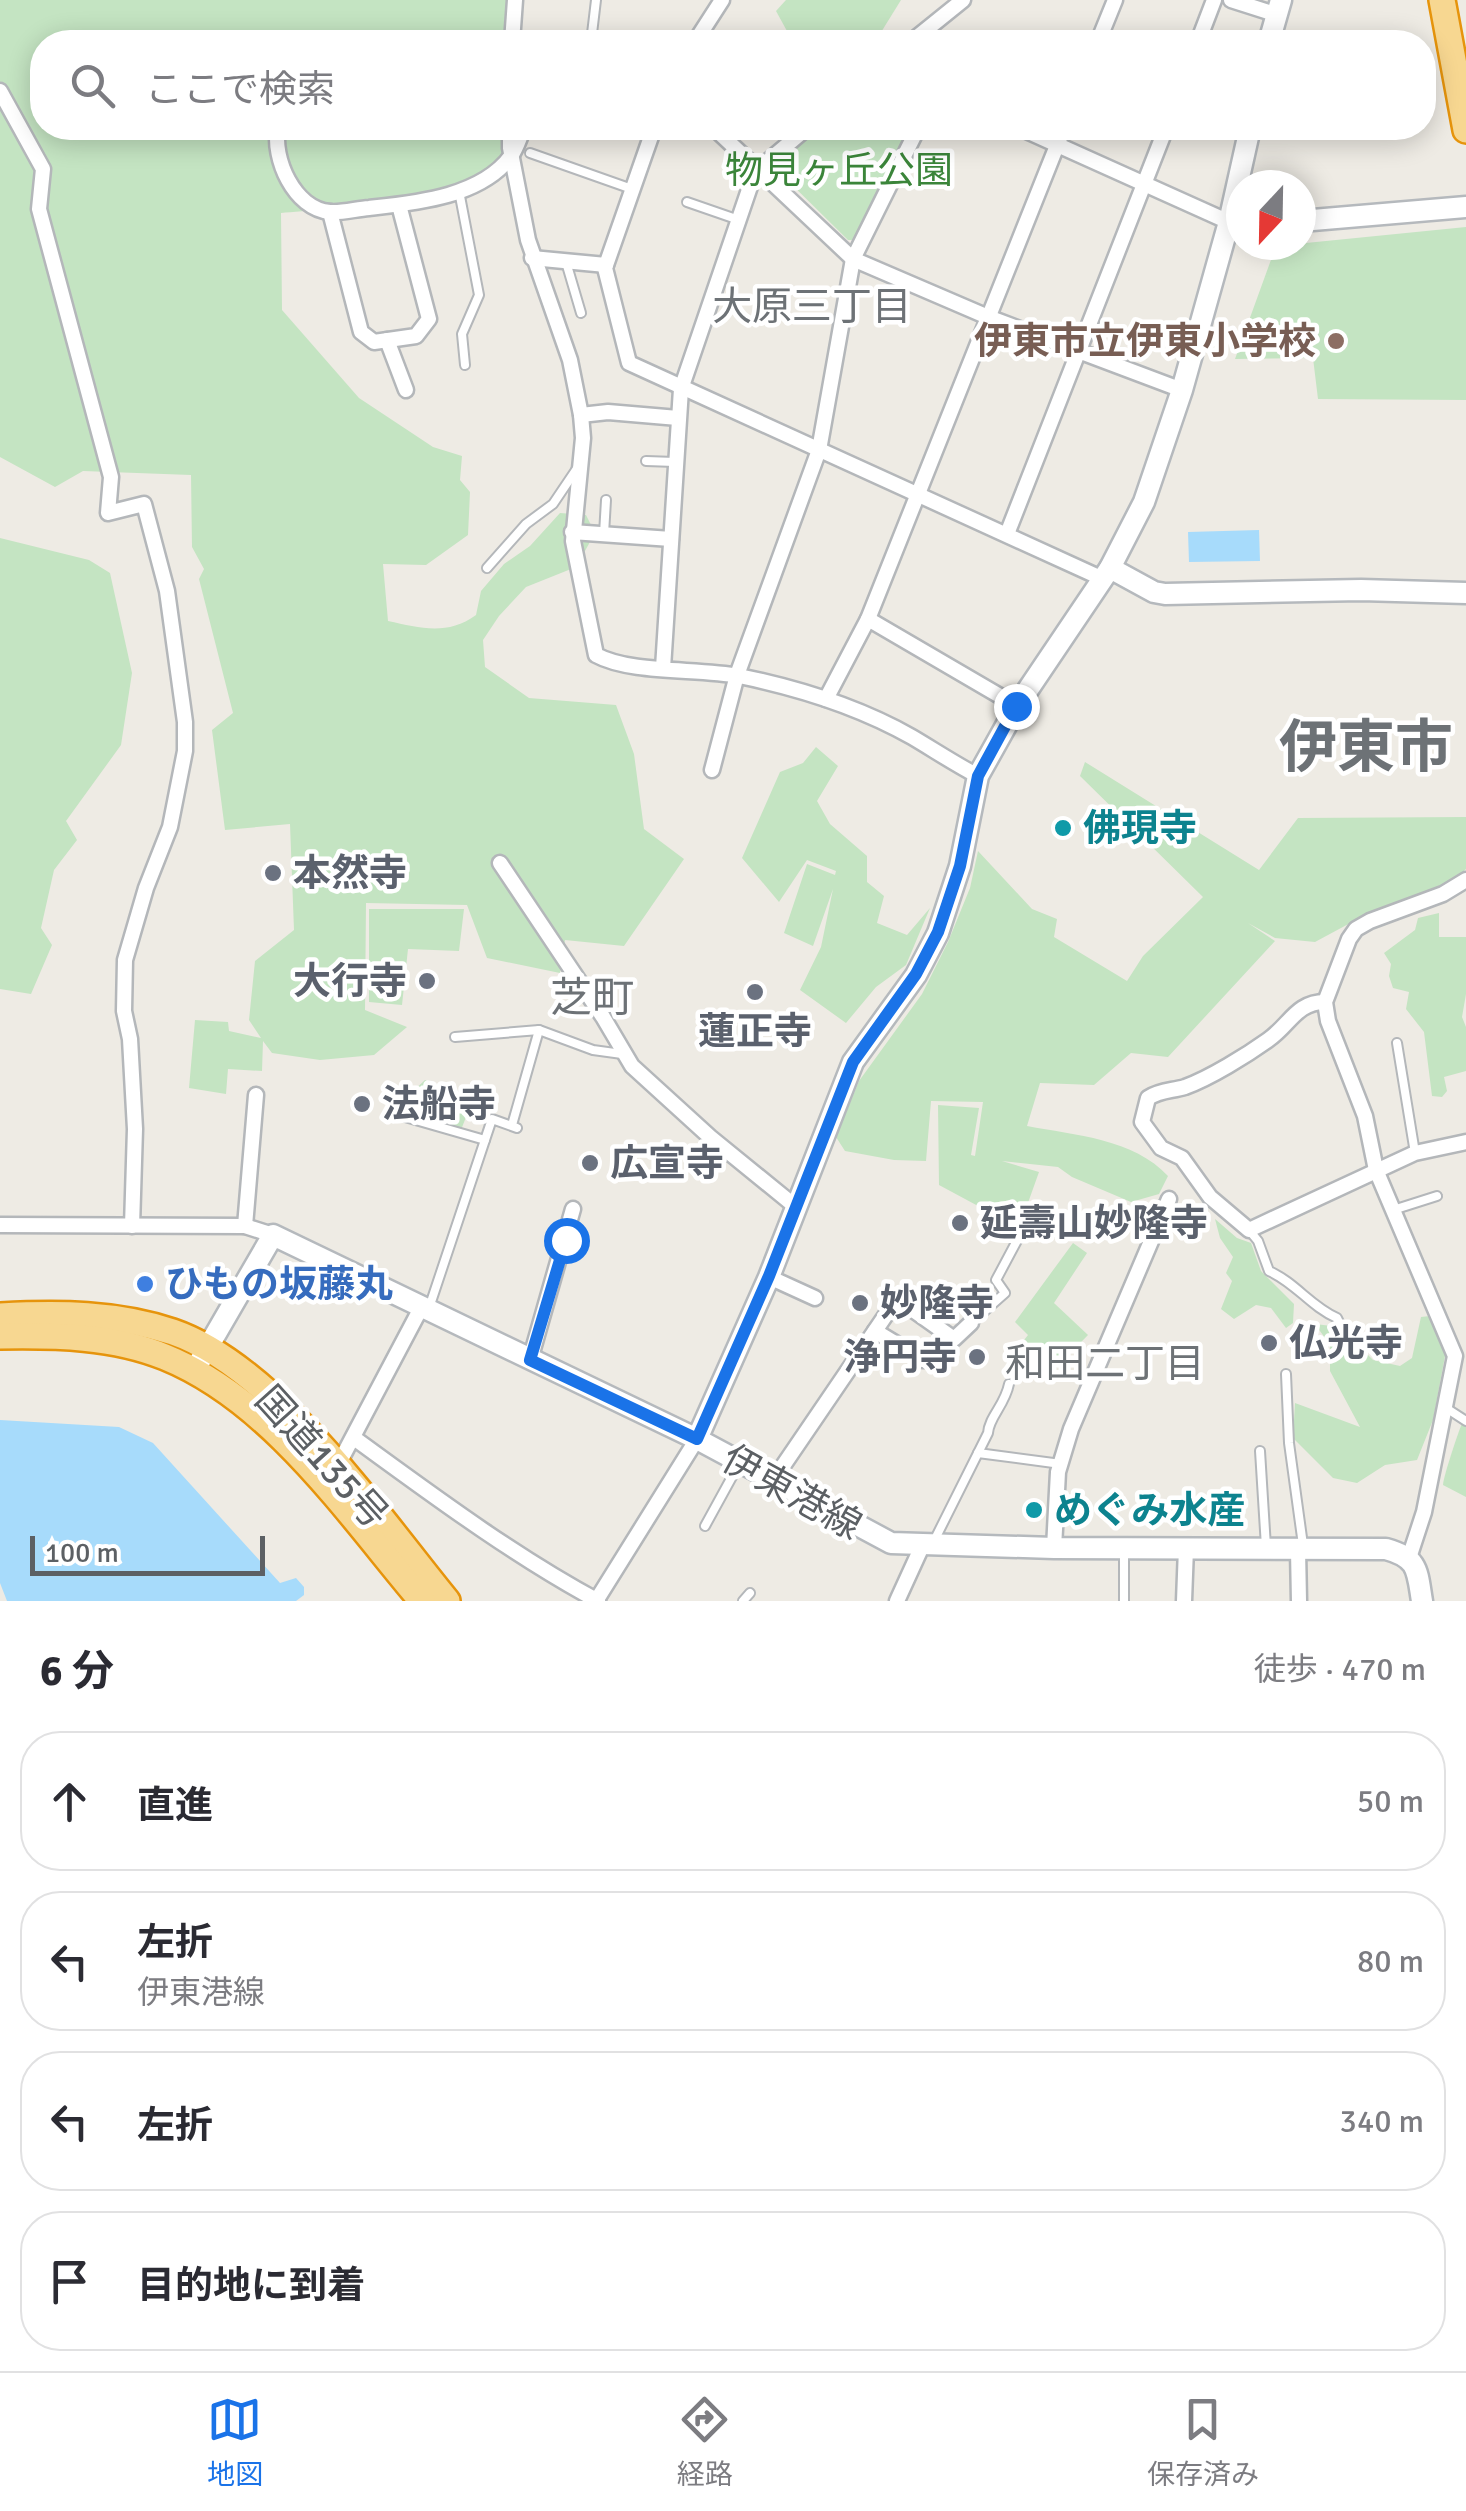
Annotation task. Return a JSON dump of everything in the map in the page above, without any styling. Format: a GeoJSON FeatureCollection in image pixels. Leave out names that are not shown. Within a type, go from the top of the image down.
{"type":"FeatureCollection","features":[{"type":"Feature","properties":{"kind":"highway"},"geometry":{"type":"LineString","coordinates":[[1442,0],[1466,130]]}},
{"type":"Feature","properties":{"kind":"highway","name":"国道135号"},"geometry":{"type":"LineString","coordinates":[[0,1316],[104,1316],[177,1333],[207,1348],[277,1398],[447,1601]]}},
{"type":"Feature","properties":{"kind":"highway","name":"国道135号"},"geometry":{"type":"LineString","coordinates":[[0,1336],[54,1335],[101,1341],[165,1357],[228,1390],[257,1414],[325,1486],[422,1601]]}},
{"type":"Feature","properties":{"kind":"street"},"geometry":{"type":"LineString","coordinates":[[513,30],[514,0]]}},
{"type":"Feature","properties":{"kind":"street"},"geometry":{"type":"LineString","coordinates":[[702,30],[722,0]]}},
{"type":"Feature","properties":{"kind":"street"},"geometry":{"type":"LineString","coordinates":[[926,30],[963,0]]}},
{"type":"Feature","properties":{"kind":"street"},"geometry":{"type":"LineString","coordinates":[[1103,30],[1116,0]]}},
{"type":"Feature","properties":{"kind":"street"},"geometry":{"type":"LineString","coordinates":[[1203,30],[1214,0]]}},
{"type":"Feature","properties":{"kind":"street"},"geometry":{"type":"LineString","coordinates":[[1231,0],[1278,7]]}},
{"type":"Feature","properties":{"kind":"street"},"geometry":{"type":"LineString","coordinates":[[0,91],[43,169],[40,209],[111,477],[108,514],[144,504],[167,592],[185,722],[185,751],[170,826],[124,960],[124,1010],[130,1039],[135,1129],[132,1226]]}},
{"type":"Feature","properties":{"kind":"street"},"geometry":{"type":"LineString","coordinates":[[278,140],[279,161],[285,175],[309,202],[330,212],[399,205],[460,190],[481,180],[511,156],[518,140]]}},
{"type":"Feature","properties":{"kind":"street"},"geometry":{"type":"LineString","coordinates":[[510,140],[532,258],[570,360],[582,416],[572,532],[596,655],[610,661],[736,675],[826,699],[909,736],[978,776]]}},
{"type":"Feature","properties":{"kind":"street"},"geometry":{"type":"LineString","coordinates":[[650,140],[606,265],[628,363],[918,497],[1154,592],[1466,592]]}},
{"type":"Feature","properties":{"kind":"street"},"geometry":{"type":"LineString","coordinates":[[727,140],[853,259],[988,317],[1182,390]]}},
{"type":"Feature","properties":{"kind":"street"},"geometry":{"type":"LineString","coordinates":[[663,668],[681,389],[757,168],[791,140]]}},
{"type":"Feature","properties":{"kind":"street"},"geometry":{"type":"LineString","coordinates":[[712,770],[736,675],[818,450],[853,259],[912,140]]}},
{"type":"Feature","properties":{"kind":"street"},"geometry":{"type":"LineString","coordinates":[[1048,140],[1144,186],[1226,218]]}},
{"type":"Feature","properties":{"kind":"street"},"geometry":{"type":"LineString","coordinates":[[826,699],[868,619],[1060,140]]}},
{"type":"Feature","properties":{"kind":"street"},"geometry":{"type":"LineString","coordinates":[[1007,534],[1161,140]]}},
{"type":"Feature","properties":{"kind":"street"},"geometry":{"type":"LineString","coordinates":[[1243,170],[1248,140]]}},
{"type":"Feature","properties":{"kind":"street"},"geometry":{"type":"LineString","coordinates":[[330,212],[361,332],[374,342],[416,336],[429,319],[399,205]]}},
{"type":"Feature","properties":{"kind":"street"},"geometry":{"type":"LineString","coordinates":[[1316,220],[1466,207]]}},
{"type":"Feature","properties":{"kind":"street"},"geometry":{"type":"LineString","coordinates":[[354,1438],[454,1510],[597,1601],[697,1439],[769,1276],[853,1062],[916,974],[938,932],[960,866],[978,776],[1016,706],[1105,573],[1144,502],[1226,251]]}},
{"type":"Feature","properties":{"kind":"street"},"geometry":{"type":"LineString","coordinates":[[532,258],[606,265]]}},
{"type":"Feature","properties":{"kind":"street"},"geometry":{"type":"LineString","coordinates":[[387,340],[406,390]]}},
{"type":"Feature","properties":{"kind":"street"},"geometry":{"type":"LineString","coordinates":[[582,416],[608,412],[678,418]]}},
{"type":"Feature","properties":{"kind":"street"},"geometry":{"type":"LineString","coordinates":[[572,532],[671,539]]}},
{"type":"Feature","properties":{"kind":"street"},"geometry":{"type":"LineString","coordinates":[[868,619],[1016,706]]}},
{"type":"Feature","properties":{"kind":"street"},"geometry":{"type":"LineString","coordinates":[[500,863],[632,1066],[796,1207]]}},
{"type":"Feature","properties":{"kind":"street"},"geometry":{"type":"LineString","coordinates":[[1422,1601],[1410,1558],[1461,1355],[1376,1170],[1364,1116],[1328,1021],[1325,1002],[1356,930],[1370,921],[1444,894],[1466,880]]}},
{"type":"Feature","properties":{"kind":"street"},"geometry":{"type":"LineString","coordinates":[[1325,1002],[1312,1002],[1300,1008],[1274,1036],[1185,1087],[1158,1091],[1148,1098],[1142,1122],[1151,1136],[1161,1148],[1182,1158],[1210,1197],[1249,1230],[1415,1153],[1466,1142]]}},
{"type":"Feature","properties":{"kind":"street"},"geometry":{"type":"LineString","coordinates":[[245,1226],[256,1096]]}},
{"type":"Feature","properties":{"kind":"street"},"geometry":{"type":"LineString","coordinates":[[1054,1548],[1060,1464],[1095,1368],[1168,1198]]}},
{"type":"Feature","properties":{"kind":"street"},"geometry":{"type":"LineString","coordinates":[[530,1360],[574,1209]]}},
{"type":"Feature","properties":{"kind":"street"},"geometry":{"type":"LineString","coordinates":[[0,1226],[245,1226],[274,1234],[194,1372]]}},
{"type":"Feature","properties":{"kind":"street","name":"伊東港線"},"geometry":{"type":"LineString","coordinates":[[274,1234],[697,1439],[879,1539],[1054,1548],[1386,1549],[1410,1558]]}},
{"type":"Feature","properties":{"kind":"street"},"geometry":{"type":"LineString","coordinates":[[769,1276],[814,1298]]}},
{"type":"Feature","properties":{"kind":"street"},"geometry":{"type":"LineString","coordinates":[[772,1482],[899,1300],[954,1339],[972,1323]]}},
{"type":"Feature","properties":{"kind":"street"},"geometry":{"type":"LineString","coordinates":[[337,1467],[426,1308]]}},
{"type":"Feature","properties":{"kind":"street"},"geometry":{"type":"LineString","coordinates":[[875,1331],[923,1360]]}},
{"type":"Feature","properties":{"kind":"street"},"geometry":{"type":"LineString","coordinates":[[897,1601],[928,1544]]}},
{"type":"Feature","properties":{"kind":"street"},"geometry":{"type":"LineString","coordinates":[[1184,1601],[1186,1548]]}},
{"type":"Feature","properties":{"kind":"street"},"geometry":{"type":"LineString","coordinates":[[1299,1601],[1301,1550]]}},
{"type":"Feature","properties":{"kind":"lane"},"geometry":{"type":"LineString","coordinates":[[592,30],[596,0]]}},
{"type":"Feature","properties":{"kind":"lane"},"geometry":{"type":"LineString","coordinates":[[530,153],[632,190]]}},
{"type":"Feature","properties":{"kind":"lane"},"geometry":{"type":"LineString","coordinates":[[460,190],[480,295],[462,334],[465,365]]}},
{"type":"Feature","properties":{"kind":"lane"},"geometry":{"type":"LineString","coordinates":[[686,202],[739,220]]}},
{"type":"Feature","properties":{"kind":"lane"},"geometry":{"type":"LineString","coordinates":[[566,262],[580,313]]}},
{"type":"Feature","properties":{"kind":"lane"},"geometry":{"type":"LineString","coordinates":[[646,461],[675,462]]}},
{"type":"Feature","properties":{"kind":"lane"},"geometry":{"type":"LineString","coordinates":[[487,568],[526,524],[552,504],[580,464]]}},
{"type":"Feature","properties":{"kind":"lane"},"geometry":{"type":"LineString","coordinates":[[604,534],[606,500]]}},
{"type":"Feature","properties":{"kind":"lane"},"geometry":{"type":"LineString","coordinates":[[455,1037],[538,1030],[593,1050],[622,1054]]}},
{"type":"Feature","properties":{"kind":"lane"},"geometry":{"type":"LineString","coordinates":[[426,1308],[492,1120],[515,1126],[538,1030]]}},
{"type":"Feature","properties":{"kind":"lane"},"geometry":{"type":"LineString","coordinates":[[1397,1043],[1415,1153]]}},
{"type":"Feature","properties":{"kind":"lane"},"geometry":{"type":"LineString","coordinates":[[398,1115],[486,1140]]}},
{"type":"Feature","properties":{"kind":"lane"},"geometry":{"type":"LineString","coordinates":[[1393,1210],[1437,1196]]}},
{"type":"Feature","properties":{"kind":"lane"},"geometry":{"type":"LineString","coordinates":[[972,1323],[1005,1293],[996,1280],[1027,1222]]}},
{"type":"Feature","properties":{"kind":"lane"},"geometry":{"type":"LineString","coordinates":[[1249,1230],[1258,1241],[1269,1270],[1287,1279],[1320,1310],[1336,1318],[1355,1356]]}},
{"type":"Feature","properties":{"kind":"lane"},"geometry":{"type":"LineString","coordinates":[[1286,1374],[1301,1550]]}},
{"type":"Feature","properties":{"kind":"lane"},"geometry":{"type":"LineString","coordinates":[[928,1544],[978,1452],[989,1423],[1006,1401],[1009,1384]]}},
{"type":"Feature","properties":{"kind":"lane"},"geometry":{"type":"LineString","coordinates":[[1446,1408],[1466,1421]]}},
{"type":"Feature","properties":{"kind":"lane"},"geometry":{"type":"LineString","coordinates":[[1260,1451],[1266,1549]]}},
{"type":"Feature","properties":{"kind":"lane"},"geometry":{"type":"LineString","coordinates":[[978,1452],[1060,1464]]}},
{"type":"Feature","properties":{"kind":"lane"},"geometry":{"type":"LineString","coordinates":[[705,1526],[739,1464]]}},
{"type":"Feature","properties":{"kind":"lane"},"geometry":{"type":"LineString","coordinates":[[1124,1549],[1124,1601]]}},
{"type":"Feature","properties":{"kind":"lane"},"geometry":{"type":"LineString","coordinates":[[743,1601],[750,1593]]}},
{"type":"Feature","properties":{"kind":"green space"},"geometry":{"type":"Polygon","coordinates":[[[0,0],[508,0],[508,30],[30,30],[30,140],[508,140],[493,170],[478,181],[454,189],[393,202],[281,213],[282,310],[359,398],[433,447],[462,456],[460,480],[470,492],[468,535],[426,565],[383,564],[388,621],[433,628],[465,622],[476,615],[481,591],[504,564],[530,546],[560,513],[586,515],[595,533],[576,567],[526,587],[499,616],[483,640],[485,667],[529,698],[616,705],[634,754],[644,829],[684,859],[624,946],[565,940],[560,973],[487,958],[467,905],[366,903],[365,1010],[407,1027],[374,1055],[320,1060],[272,1053],[263,1041],[262,1071],[228,1069],[226,1094],[189,1088],[195,1020],[228,1022],[229,1031],[261,1038],[249,1020],[255,961],[294,930],[290,824],[225,830],[212,730],[233,713],[199,579],[204,569],[192,547],[191,475],[83,471],[55,487],[0,457],[0,0]]]}},
{"type":"Feature","properties":{"kind":"green space"},"geometry":{"type":"Polygon","coordinates":[[[786,0],[901,0],[882,30],[786,30],[776,11],[786,0]]]}},
{"type":"Feature","properties":{"kind":"green space","name":"物見ヶ丘公園"},"geometry":{"type":"Polygon","coordinates":[[[804,140],[902,140],[855,240],[848,240],[776,169],[776,162],[804,140]]]}},
{"type":"Feature","properties":{"kind":"green space"},"geometry":{"type":"Polygon","coordinates":[[[1466,227],[1466,400],[1318,399],[1313,358],[1235,359],[1271,260],[1316,260],[1316,242],[1466,227]]]}},
{"type":"Feature","properties":{"kind":"green space"},"geometry":{"type":"Polygon","coordinates":[[[0,538],[89,560],[110,573],[132,673],[121,745],[66,821],[77,840],[54,870],[41,928],[52,945],[31,994],[0,989],[0,538]]]}},
{"type":"Feature","properties":{"kind":"green space"},"geometry":{"type":"Polygon","coordinates":[[[816,747],[838,766],[817,801],[830,824],[867,856],[867,882],[884,896],[877,923],[907,935],[930,908],[906,965],[876,987],[846,1023],[800,990],[821,947],[833,889],[813,946],[784,933],[807,864],[835,875],[836,871],[807,860],[779,902],[742,858],[780,772],[803,763],[816,747]]]}},
{"type":"Feature","properties":{"kind":"green space"},"geometry":{"type":"Polygon","coordinates":[[[1085,762],[1259,870],[1298,818],[1466,817],[1466,869],[1438,895],[1367,914],[1315,942],[1275,938],[1248,923],[1275,941],[1168,1057],[1131,1053],[1094,1085],[1040,1083],[1027,1126],[1121,1146],[1168,1176],[1159,1194],[1131,1202],[1058,1167],[1002,1161],[1039,1172],[1019,1228],[939,1185],[938,1105],[979,1108],[971,1155],[975,1156],[983,1102],[931,1101],[926,1161],[845,1151],[836,1137],[859,1081],[922,994],[948,942],[970,888],[978,851],[1032,909],[1057,919],[1054,937],[1127,981],[1143,956],[1203,897],[1080,776],[1085,762]]]}},
{"type":"Feature","properties":{"kind":"green space"},"geometry":{"type":"Polygon","coordinates":[[[369,909],[464,909],[459,951],[408,949],[402,1005],[369,1002],[369,909]]]}},
{"type":"Feature","properties":{"kind":"green space"},"geometry":{"type":"Polygon","coordinates":[[[1439,913],[1439,937],[1466,937],[1462,1017],[1466,1027],[1466,1071],[1444,1077],[1447,1091],[1442,1097],[1432,1096],[1424,1032],[1406,1009],[1409,992],[1393,988],[1391,964],[1384,953],[1415,930],[1418,918],[1439,913]]]}},
{"type":"Feature","properties":{"kind":"green space"},"geometry":{"type":"Polygon","coordinates":[[[425,1080],[451,1090],[450,1097],[471,1104],[461,1130],[412,1115],[407,1097],[425,1080]]]}},
{"type":"Feature","properties":{"kind":"green space"},"geometry":{"type":"Polygon","coordinates":[[[1215,1219],[1237,1238],[1251,1243],[1261,1271],[1294,1304],[1293,1323],[1286,1328],[1271,1308],[1256,1305],[1234,1319],[1221,1309],[1232,1281],[1226,1273],[1233,1257],[1220,1238],[1215,1219]]]}},
{"type":"Feature","properties":{"kind":"green space"},"geometry":{"type":"Polygon","coordinates":[[[1073,1243],[1087,1253],[1054,1303],[1088,1335],[1047,1377],[1017,1349],[1028,1335],[1015,1322],[1073,1243]]]}},
{"type":"Feature","properties":{"kind":"green space"},"geometry":{"type":"Polygon","coordinates":[[[1430,1316],[1446,1351],[1433,1420],[1417,1460],[1385,1465],[1357,1483],[1333,1478],[1293,1438],[1295,1403],[1360,1427],[1330,1371],[1330,1345],[1315,1324],[1340,1327],[1373,1360],[1400,1366],[1412,1358],[1421,1317],[1430,1316]]]}},
{"type":"Feature","properties":{"kind":"green space"},"geometry":{"type":"Polygon","coordinates":[[[1466,1414],[1466,1497],[1443,1485],[1466,1414]]]}},
{"type":"Feature","properties":{"kind":"water"},"geometry":{"type":"Polygon","coordinates":[[[1259,530],[1260,561],[1189,562],[1188,532],[1259,530]]]}},
{"type":"Feature","properties":{"kind":"water"},"geometry":{"type":"Polygon","coordinates":[[[0,1420],[119,1427],[153,1443],[280,1583],[296,1578],[304,1587],[304,1595],[296,1601],[7,1601],[0,1583],[0,1420]]]}},
{"type":"Feature","properties":{"kind":"place","name":"伊東市立伊東小学校"},"geometry":{"type":"Point","coordinates":[1336,341]}},
{"type":"Feature","properties":{"kind":"place","name":"佛現寺"},"geometry":{"type":"Point","coordinates":[1063,828]}},
{"type":"Feature","properties":{"kind":"place","name":"本然寺"},"geometry":{"type":"Point","coordinates":[273,873]}},
{"type":"Feature","properties":{"kind":"place","name":"大行寺"},"geometry":{"type":"Point","coordinates":[427,981]}},
{"type":"Feature","properties":{"kind":"place","name":"蓮正寺"},"geometry":{"type":"Point","coordinates":[755,992]}},
{"type":"Feature","properties":{"kind":"place","name":"法船寺"},"geometry":{"type":"Point","coordinates":[362,1104]}},
{"type":"Feature","properties":{"kind":"place","name":"広宣寺"},"geometry":{"type":"Point","coordinates":[590,1163]}},
{"type":"Feature","properties":{"kind":"place","name":"延壽山妙隆寺"},"geometry":{"type":"Point","coordinates":[960,1223]}},
{"type":"Feature","properties":{"kind":"place","name":"ひもの坂藤丸"},"geometry":{"type":"Point","coordinates":[145,1284]}},
{"type":"Feature","properties":{"kind":"place","name":"妙隆寺"},"geometry":{"type":"Point","coordinates":[860,1303]}},
{"type":"Feature","properties":{"kind":"place","name":"仏光寺"},"geometry":{"type":"Point","coordinates":[1269,1343]}},
{"type":"Feature","properties":{"kind":"place","name":"浄円寺"},"geometry":{"type":"Point","coordinates":[977,1357]}},
{"type":"Feature","properties":{"kind":"place","name":"めぐみ水産"},"geometry":{"type":"Point","coordinates":[1034,1510]}},
{"type":"Feature","properties":{"kind":"district","name":"大原三丁目"},"geometry":{"type":"Point","coordinates":[812,306]}},
{"type":"Feature","properties":{"kind":"district","name":"伊東市"},"geometry":{"type":"Point","coordinates":[1366,747]}},
{"type":"Feature","properties":{"kind":"district","name":"芝町"},"geometry":{"type":"Point","coordinates":[592,997]}},
{"type":"Feature","properties":{"kind":"district","name":"和田二丁目"},"geometry":{"type":"Point","coordinates":[1105,1363]}},
{"type":"Feature","properties":{"kind":"route"},"geometry":{"type":"LineString","coordinates":[[566,1240],[530,1360],[697,1439],[769,1276],[853,1062],[916,974],[938,932],[960,866],[978,776],[1016,706]]}}]}
